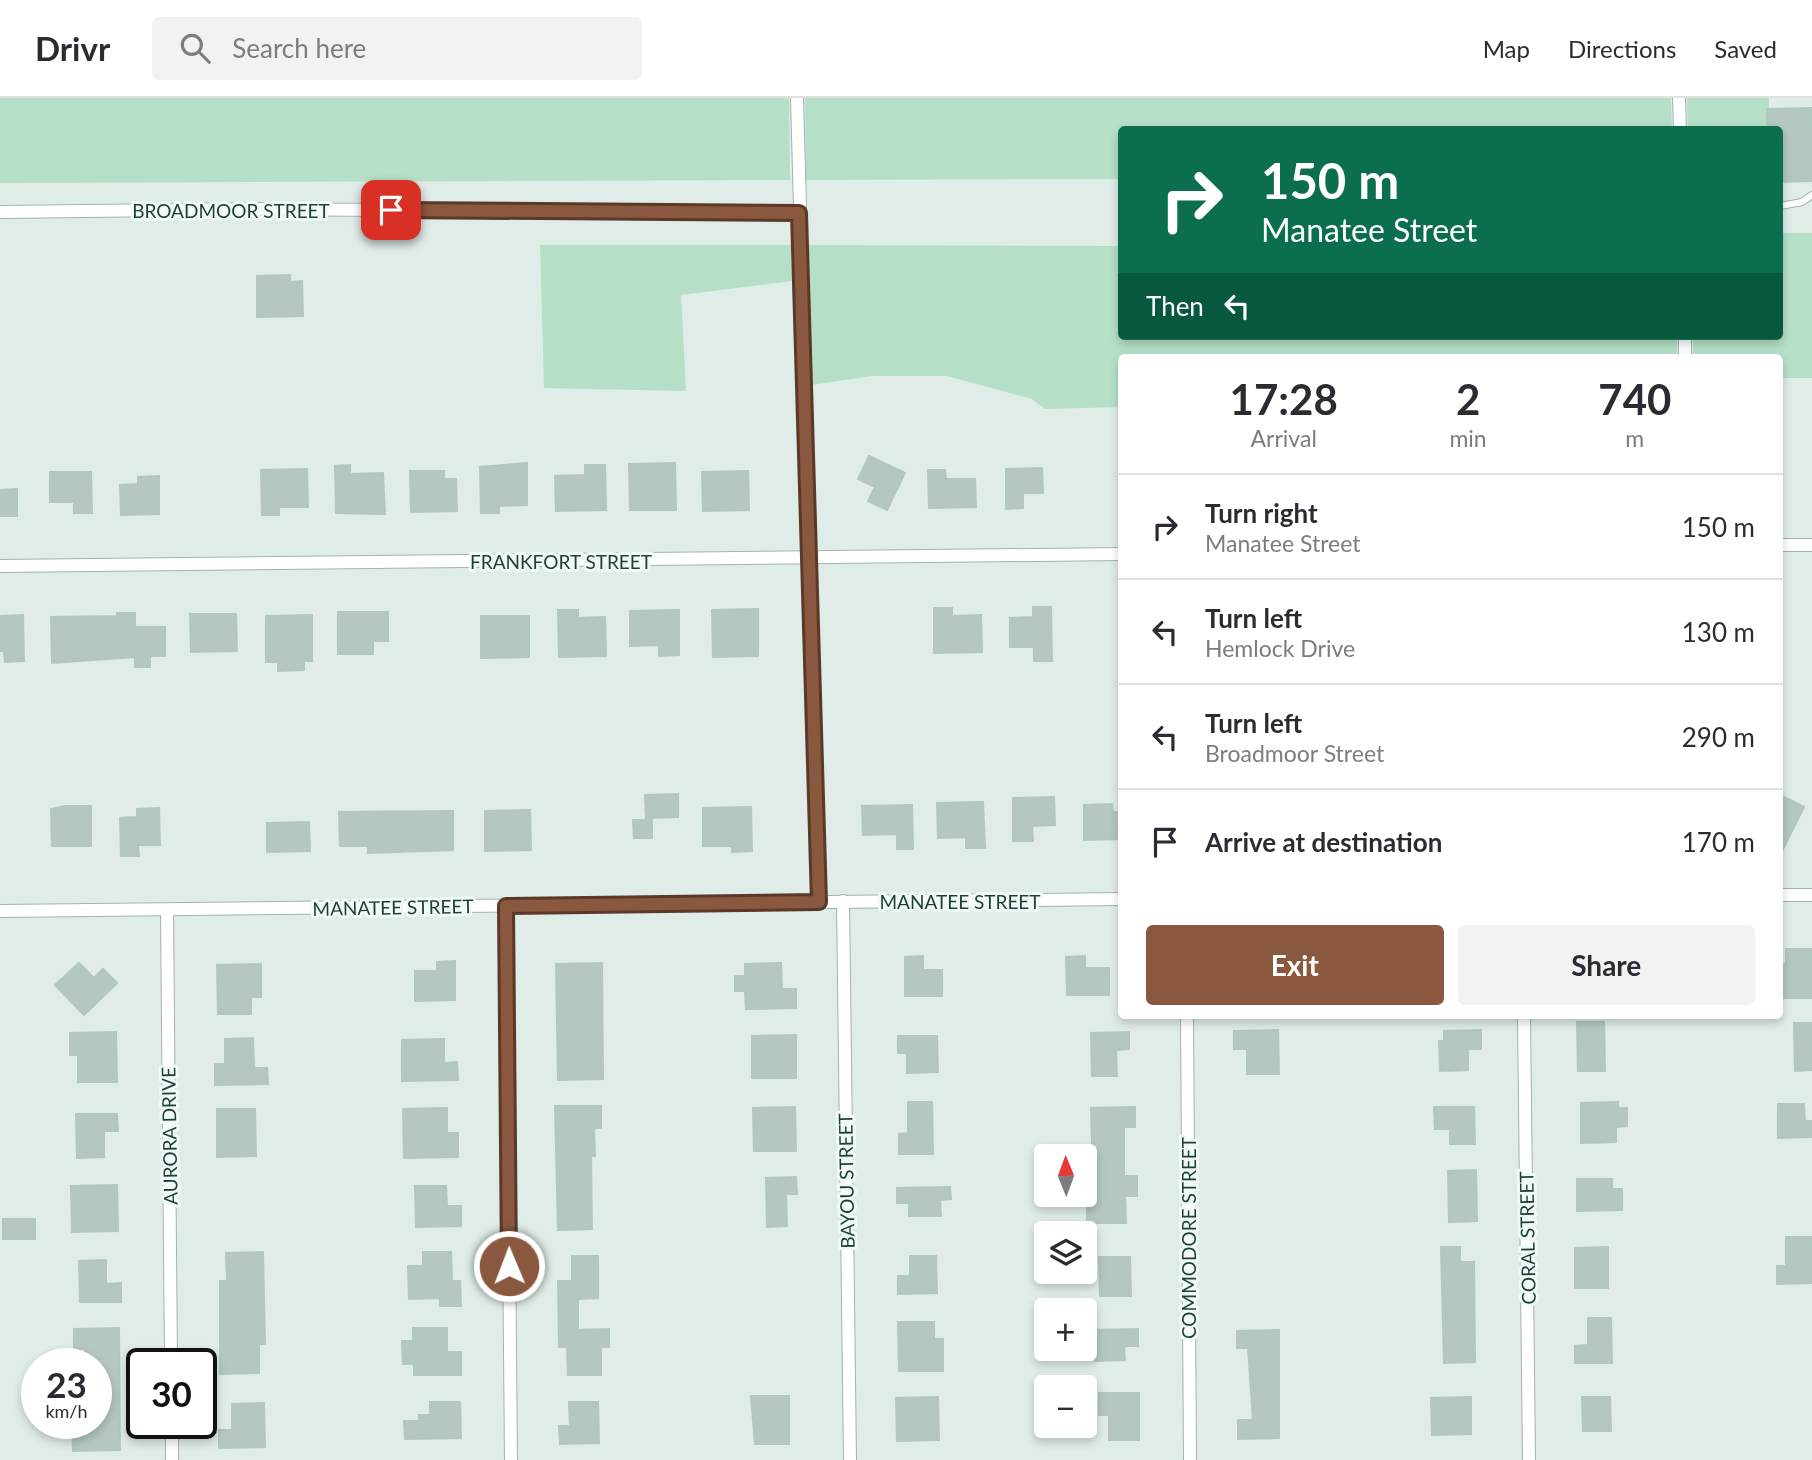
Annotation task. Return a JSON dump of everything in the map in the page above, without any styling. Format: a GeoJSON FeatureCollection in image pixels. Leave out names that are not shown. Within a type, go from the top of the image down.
{"type":"FeatureCollection","features":[{"type":"Feature","properties":{"kind":"street"},"geometry":{"type":"LineString","coordinates":[[797,98],[819,902]]}},
{"type":"Feature","properties":{"kind":"street"},"geometry":{"type":"LineString","coordinates":[[1679,98],[1680,126]]}},
{"type":"Feature","properties":{"kind":"street","name":"BROADMOOR STREET"},"geometry":{"type":"LineString","coordinates":[[0,212],[255,209],[799,213]]}},
{"type":"Feature","properties":{"kind":"street"},"geometry":{"type":"LineString","coordinates":[[1783,545],[1812,545]]}},
{"type":"Feature","properties":{"kind":"street","name":"FRANKFORT STREET"},"geometry":{"type":"LineString","coordinates":[[0,566],[1118,554]]}},
{"type":"Feature","properties":{"kind":"street"},"geometry":{"type":"LineString","coordinates":[[1783,895],[1812,895]]}},
{"type":"Feature","properties":{"kind":"street","name":"MANATEE STREET"},"geometry":{"type":"LineString","coordinates":[[0,911],[1118,899]]}},
{"type":"Feature","properties":{"kind":"street","name":"BAYOU STREET"},"geometry":{"type":"LineString","coordinates":[[843,901],[850,1460]]}},
{"type":"Feature","properties":{"kind":"street"},"geometry":{"type":"LineString","coordinates":[[506,906],[511,1460]]}},
{"type":"Feature","properties":{"kind":"street","name":"AURORA DRIVE"},"geometry":{"type":"LineString","coordinates":[[167,910],[171,1348]]}},
{"type":"Feature","properties":{"kind":"street","name":"COMMODORE STREET"},"geometry":{"type":"LineString","coordinates":[[1187,1019],[1189,1460]]}},
{"type":"Feature","properties":{"kind":"street","name":"CORAL STREET"},"geometry":{"type":"LineString","coordinates":[[1524,1019],[1529,1460]]}},
{"type":"Feature","properties":{"kind":"street"},"geometry":{"type":"LineString","coordinates":[[172,1439],[172,1460]]}},
{"type":"Feature","properties":{"kind":"lane"},"geometry":{"type":"LineString","coordinates":[[1783,205],[1802,202],[1812,195]]}},
{"type":"Feature","properties":{"kind":"green space"},"geometry":{"type":"Polygon","coordinates":[[[0,98],[789,98],[790,180],[0,183],[0,98]]]}},
{"type":"Feature","properties":{"kind":"green space"},"geometry":{"type":"Polygon","coordinates":[[[805,98],[1671,98],[1672,126],[1118,126],[1118,179],[806,180],[805,98]]]}},
{"type":"Feature","properties":{"kind":"green space"},"geometry":{"type":"Polygon","coordinates":[[[1687,98],[1769,98],[1769,126],[1688,126],[1687,98]]]}},
{"type":"Feature","properties":{"kind":"green space"},"geometry":{"type":"Polygon","coordinates":[[[1783,233],[1812,233],[1812,378],[1783,378],[1783,354],[1693,354],[1693,340],[1783,340],[1783,233]]]}},
{"type":"Feature","properties":{"kind":"green space"},"geometry":{"type":"Polygon","coordinates":[[[540,245],[791,245],[792,281],[681,295],[686,391],[544,388],[540,245]]]}},
{"type":"Feature","properties":{"kind":"green space"},"geometry":{"type":"Polygon","coordinates":[[[807,245],[1118,246],[1118,340],[1677,340],[1677,354],[1118,354],[1118,407],[1045,409],[1032,399],[947,376],[872,376],[811,385],[807,245]]]}},
{"type":"Feature","properties":{"kind":"building"},"geometry":{"type":"Polygon","coordinates":[[[1811,108],[1812,181],[1783,182],[1783,126],[1767,126],[1767,109],[1811,108]]]}},
{"type":"Feature","properties":{"kind":"building"},"geometry":{"type":"Polygon","coordinates":[[[290,275],[290,282],[302,281],[303,316],[257,317],[257,276],[290,275]]]}},
{"type":"Feature","properties":{"kind":"building"},"geometry":{"type":"Polygon","coordinates":[[[869,456],[905,473],[887,510],[868,501],[875,487],[858,479],[869,456]]]}},
{"type":"Feature","properties":{"kind":"building"},"geometry":{"type":"Polygon","coordinates":[[[527,463],[527,505],[499,506],[499,513],[481,513],[480,467],[527,463]]]}},
{"type":"Feature","properties":{"kind":"building"},"geometry":{"type":"Polygon","coordinates":[[[675,463],[676,510],[630,510],[629,464],[675,463]]]}},
{"type":"Feature","properties":{"kind":"building"},"geometry":{"type":"Polygon","coordinates":[[[350,465],[350,474],[383,473],[385,514],[336,513],[335,466],[350,465]]]}},
{"type":"Feature","properties":{"kind":"building"},"geometry":{"type":"Polygon","coordinates":[[[585,465],[605,465],[606,510],[556,511],[555,476],[585,475],[585,465]]]}},
{"type":"Feature","properties":{"kind":"building"},"geometry":{"type":"Polygon","coordinates":[[[1042,468],[1043,493],[1023,493],[1023,508],[1006,509],[1006,469],[1042,468]]]}},
{"type":"Feature","properties":{"kind":"building"},"geometry":{"type":"Polygon","coordinates":[[[307,469],[308,507],[279,507],[279,515],[262,515],[261,470],[307,469]]]}},
{"type":"Feature","properties":{"kind":"building"},"geometry":{"type":"Polygon","coordinates":[[[928,470],[945,470],[946,479],[975,479],[976,507],[929,508],[928,470]]]}},
{"type":"Feature","properties":{"kind":"building"},"geometry":{"type":"Polygon","coordinates":[[[410,471],[444,471],[444,479],[456,479],[457,511],[411,512],[410,471]]]}},
{"type":"Feature","properties":{"kind":"building"},"geometry":{"type":"Polygon","coordinates":[[[748,471],[749,510],[703,511],[702,472],[748,471]]]}},
{"type":"Feature","properties":{"kind":"building"},"geometry":{"type":"Polygon","coordinates":[[[50,472],[91,472],[92,513],[74,513],[74,502],[50,502],[50,472]]]}},
{"type":"Feature","properties":{"kind":"building"},"geometry":{"type":"Polygon","coordinates":[[[159,476],[159,514],[121,515],[120,485],[138,484],[138,477],[159,476]]]}},
{"type":"Feature","properties":{"kind":"building"},"geometry":{"type":"Polygon","coordinates":[[[17,489],[17,516],[0,516],[0,490],[17,489]]]}},
{"type":"Feature","properties":{"kind":"building"},"geometry":{"type":"Polygon","coordinates":[[[1033,607],[1051,607],[1052,661],[1034,661],[1034,647],[1010,647],[1010,618],[1033,617],[1033,607]]]}},
{"type":"Feature","properties":{"kind":"building"},"geometry":{"type":"Polygon","coordinates":[[[934,608],[952,608],[952,616],[981,615],[982,652],[934,653],[934,608]]]}},
{"type":"Feature","properties":{"kind":"building"},"geometry":{"type":"Polygon","coordinates":[[[758,609],[758,656],[713,657],[712,610],[758,609]]]}},
{"type":"Feature","properties":{"kind":"building"},"geometry":{"type":"Polygon","coordinates":[[[558,610],[578,610],[578,618],[605,617],[606,656],[559,657],[558,610]]]}},
{"type":"Feature","properties":{"kind":"building"},"geometry":{"type":"Polygon","coordinates":[[[679,610],[679,655],[659,656],[659,645],[630,646],[630,611],[679,610]]]}},
{"type":"Feature","properties":{"kind":"building"},"geometry":{"type":"Polygon","coordinates":[[[338,612],[388,612],[388,641],[373,641],[373,654],[338,654],[338,612]]]}},
{"type":"Feature","properties":{"kind":"building"},"geometry":{"type":"Polygon","coordinates":[[[117,613],[135,613],[135,627],[165,627],[165,656],[150,656],[150,667],[135,667],[135,657],[52,663],[51,617],[117,616],[117,613]]]}},
{"type":"Feature","properties":{"kind":"building"},"geometry":{"type":"Polygon","coordinates":[[[190,614],[236,614],[237,651],[191,652],[190,614]]]}},
{"type":"Feature","properties":{"kind":"building"},"geometry":{"type":"Polygon","coordinates":[[[23,615],[24,661],[5,662],[4,651],[0,651],[0,616],[23,615]]]}},
{"type":"Feature","properties":{"kind":"building"},"geometry":{"type":"Polygon","coordinates":[[[312,615],[312,661],[304,661],[304,670],[278,671],[278,662],[266,662],[266,616],[312,615]]]}},
{"type":"Feature","properties":{"kind":"building"},"geometry":{"type":"Polygon","coordinates":[[[481,616],[529,616],[529,657],[481,658],[481,616]]]}},
{"type":"Feature","properties":{"kind":"building"},"geometry":{"type":"Polygon","coordinates":[[[678,794],[678,817],[646,818],[645,795],[678,794]]]}},
{"type":"Feature","properties":{"kind":"building"},"geometry":{"type":"Polygon","coordinates":[[[1783,796],[1804,807],[1783,849],[1783,796]]]}},
{"type":"Feature","properties":{"kind":"building"},"geometry":{"type":"Polygon","coordinates":[[[1054,797],[1055,825],[1032,826],[1033,841],[1013,841],[1013,798],[1054,797]]]}},
{"type":"Feature","properties":{"kind":"building"},"geometry":{"type":"Polygon","coordinates":[[[983,802],[985,848],[966,848],[966,837],[938,838],[937,803],[983,802]]]}},
{"type":"Feature","properties":{"kind":"building"},"geometry":{"type":"Polygon","coordinates":[[[1112,804],[1113,812],[1118,812],[1118,839],[1084,840],[1084,805],[1112,804]]]}},
{"type":"Feature","properties":{"kind":"building"},"geometry":{"type":"Polygon","coordinates":[[[912,805],[913,849],[897,849],[897,834],[863,835],[862,806],[912,805]]]}},
{"type":"Feature","properties":{"kind":"building"},"geometry":{"type":"Polygon","coordinates":[[[91,806],[91,846],[52,846],[51,809],[91,806]]]}},
{"type":"Feature","properties":{"kind":"building"},"geometry":{"type":"Polygon","coordinates":[[[751,807],[752,851],[732,852],[732,846],[703,846],[703,808],[751,807]]]}},
{"type":"Feature","properties":{"kind":"building"},"geometry":{"type":"Polygon","coordinates":[[[159,808],[160,845],[138,845],[139,856],[121,856],[120,818],[137,817],[137,809],[159,808]]]}},
{"type":"Feature","properties":{"kind":"building"},"geometry":{"type":"Polygon","coordinates":[[[530,810],[531,850],[485,851],[485,811],[530,810]]]}},
{"type":"Feature","properties":{"kind":"building"},"geometry":{"type":"Polygon","coordinates":[[[453,811],[453,850],[368,853],[368,846],[340,846],[339,812],[453,811]]]}},
{"type":"Feature","properties":{"kind":"building"},"geometry":{"type":"Polygon","coordinates":[[[633,820],[652,820],[652,838],[634,838],[633,820]]]}},
{"type":"Feature","properties":{"kind":"building"},"geometry":{"type":"Polygon","coordinates":[[[309,822],[310,851],[267,852],[267,823],[309,822]]]}},
{"type":"Feature","properties":{"kind":"building"},"geometry":{"type":"Polygon","coordinates":[[[1786,949],[1812,949],[1812,998],[1783,998],[1783,964],[1786,964],[1786,949]]]}},
{"type":"Feature","properties":{"kind":"building"},"geometry":{"type":"Polygon","coordinates":[[[923,956],[923,970],[942,970],[942,996],[905,996],[905,957],[923,956]]]}},
{"type":"Feature","properties":{"kind":"building"},"geometry":{"type":"Polygon","coordinates":[[[1085,956],[1085,968],[1109,968],[1109,995],[1067,995],[1066,957],[1085,956]]]}},
{"type":"Feature","properties":{"kind":"building"},"geometry":{"type":"Polygon","coordinates":[[[455,961],[455,1000],[415,1001],[415,971],[437,971],[437,962],[455,961]]]}},
{"type":"Feature","properties":{"kind":"building"},"geometry":{"type":"Polygon","coordinates":[[[79,963],[94,978],[103,969],[117,983],[84,1015],[55,985],[79,963]]]}},
{"type":"Feature","properties":{"kind":"building"},"geometry":{"type":"Polygon","coordinates":[[[602,963],[603,1079],[558,1080],[556,964],[602,963]]]}},
{"type":"Feature","properties":{"kind":"building"},"geometry":{"type":"Polygon","coordinates":[[[781,963],[782,989],[796,989],[796,1008],[746,1009],[745,991],[735,991],[735,976],[745,976],[745,964],[781,963]]]}},
{"type":"Feature","properties":{"kind":"building"},"geometry":{"type":"Polygon","coordinates":[[[261,964],[261,997],[251,997],[251,1014],[218,1014],[217,965],[261,964]]]}},
{"type":"Feature","properties":{"kind":"building"},"geometry":{"type":"Polygon","coordinates":[[[1577,1022],[1604,1022],[1605,1071],[1578,1071],[1577,1022]]]}},
{"type":"Feature","properties":{"kind":"building"},"geometry":{"type":"Polygon","coordinates":[[[1794,1023],[1812,1023],[1812,1070],[1795,1071],[1794,1023]]]}},
{"type":"Feature","properties":{"kind":"building"},"geometry":{"type":"Polygon","coordinates":[[[1278,1030],[1279,1074],[1247,1074],[1247,1049],[1234,1049],[1234,1031],[1278,1030]]]}},
{"type":"Feature","properties":{"kind":"building"},"geometry":{"type":"Polygon","coordinates":[[[1481,1030],[1481,1049],[1468,1049],[1468,1070],[1440,1071],[1439,1041],[1444,1041],[1444,1031],[1481,1030]]]}},
{"type":"Feature","properties":{"kind":"building"},"geometry":{"type":"Polygon","coordinates":[[[116,1032],[117,1082],[78,1082],[78,1055],[70,1055],[70,1033],[116,1032]]]}},
{"type":"Feature","properties":{"kind":"building"},"geometry":{"type":"Polygon","coordinates":[[[1129,1032],[1129,1049],[1116,1050],[1117,1076],[1092,1076],[1091,1033],[1129,1032]]]}},
{"type":"Feature","properties":{"kind":"building"},"geometry":{"type":"Polygon","coordinates":[[[796,1035],[796,1078],[752,1078],[752,1036],[796,1035]]]}},
{"type":"Feature","properties":{"kind":"building"},"geometry":{"type":"Polygon","coordinates":[[[898,1036],[937,1036],[938,1072],[907,1073],[907,1053],[898,1053],[898,1036]]]}},
{"type":"Feature","properties":{"kind":"building"},"geometry":{"type":"Polygon","coordinates":[[[253,1038],[254,1068],[267,1068],[268,1084],[215,1085],[215,1064],[225,1064],[225,1039],[253,1038]]]}},
{"type":"Feature","properties":{"kind":"building"},"geometry":{"type":"Polygon","coordinates":[[[444,1039],[444,1063],[457,1062],[458,1080],[402,1081],[402,1040],[444,1039]]]}},
{"type":"Feature","properties":{"kind":"building"},"geometry":{"type":"Polygon","coordinates":[[[908,1102],[932,1102],[933,1154],[899,1154],[899,1134],[908,1133],[908,1102]]]}},
{"type":"Feature","properties":{"kind":"building"},"geometry":{"type":"Polygon","coordinates":[[[1618,1102],[1618,1108],[1627,1108],[1627,1126],[1616,1127],[1616,1142],[1581,1143],[1581,1103],[1618,1102]]]}},
{"type":"Feature","properties":{"kind":"building"},"geometry":{"type":"Polygon","coordinates":[[[1778,1104],[1804,1104],[1805,1121],[1812,1121],[1812,1137],[1778,1138],[1778,1104]]]}},
{"type":"Feature","properties":{"kind":"building"},"geometry":{"type":"Polygon","coordinates":[[[555,1106],[601,1106],[601,1128],[594,1128],[595,1156],[591,1156],[592,1229],[558,1230],[555,1106]]]}},
{"type":"Feature","properties":{"kind":"building"},"geometry":{"type":"Polygon","coordinates":[[[795,1107],[796,1151],[754,1151],[753,1108],[795,1107]]]}},
{"type":"Feature","properties":{"kind":"building"},"geometry":{"type":"Polygon","coordinates":[[[1135,1107],[1135,1127],[1124,1127],[1124,1176],[1137,1176],[1137,1196],[1125,1196],[1126,1223],[1087,1221],[1087,1208],[1097,1208],[1097,1144],[1092,1144],[1091,1108],[1135,1107]]]}},
{"type":"Feature","properties":{"kind":"building"},"geometry":{"type":"Polygon","coordinates":[[[1434,1107],[1474,1107],[1475,1144],[1450,1144],[1450,1129],[1435,1129],[1434,1107]]]}},
{"type":"Feature","properties":{"kind":"building"},"geometry":{"type":"Polygon","coordinates":[[[447,1108],[447,1133],[458,1133],[458,1157],[404,1158],[403,1109],[447,1108]]]}},
{"type":"Feature","properties":{"kind":"building"},"geometry":{"type":"Polygon","coordinates":[[[217,1109],[255,1109],[256,1156],[217,1157],[217,1109]]]}},
{"type":"Feature","properties":{"kind":"building"},"geometry":{"type":"Polygon","coordinates":[[[76,1114],[117,1114],[118,1131],[104,1131],[104,1157],[77,1158],[76,1114]]]}},
{"type":"Feature","properties":{"kind":"building"},"geometry":{"type":"Polygon","coordinates":[[[1476,1170],[1477,1221],[1449,1222],[1448,1171],[1476,1170]]]}},
{"type":"Feature","properties":{"kind":"building"},"geometry":{"type":"Polygon","coordinates":[[[796,1177],[797,1194],[786,1194],[787,1226],[767,1227],[766,1178],[796,1177]]]}},
{"type":"Feature","properties":{"kind":"building"},"geometry":{"type":"Polygon","coordinates":[[[1577,1179],[1612,1179],[1612,1189],[1622,1189],[1622,1210],[1577,1211],[1577,1179]]]}},
{"type":"Feature","properties":{"kind":"building"},"geometry":{"type":"Polygon","coordinates":[[[117,1185],[118,1231],[72,1232],[71,1186],[117,1185]]]}},
{"type":"Feature","properties":{"kind":"building"},"geometry":{"type":"Polygon","coordinates":[[[415,1186],[446,1186],[447,1206],[461,1206],[461,1226],[416,1227],[415,1186]]]}},
{"type":"Feature","properties":{"kind":"building"},"geometry":{"type":"Polygon","coordinates":[[[950,1187],[951,1199],[940,1200],[941,1216],[909,1216],[909,1203],[897,1203],[897,1188],[950,1187]]]}},
{"type":"Feature","properties":{"kind":"building"},"geometry":{"type":"Polygon","coordinates":[[[3,1219],[35,1219],[35,1239],[3,1239],[3,1219]]]}},
{"type":"Feature","properties":{"kind":"building"},"geometry":{"type":"Polygon","coordinates":[[[1786,1237],[1812,1237],[1812,1283],[1777,1284],[1777,1266],[1786,1266],[1786,1237]]]}},
{"type":"Feature","properties":{"kind":"building"},"geometry":{"type":"Polygon","coordinates":[[[1441,1247],[1460,1247],[1460,1262],[1474,1262],[1475,1362],[1444,1363],[1441,1247]]]}},
{"type":"Feature","properties":{"kind":"building"},"geometry":{"type":"Polygon","coordinates":[[[1608,1247],[1608,1288],[1575,1288],[1575,1248],[1608,1247]]]}},
{"type":"Feature","properties":{"kind":"building"},"geometry":{"type":"Polygon","coordinates":[[[263,1252],[265,1344],[259,1344],[259,1373],[220,1374],[220,1281],[227,1281],[226,1253],[263,1252]]]}},
{"type":"Feature","properties":{"kind":"building"},"geometry":{"type":"Polygon","coordinates":[[[423,1252],[451,1252],[452,1281],[460,1281],[461,1306],[440,1306],[440,1298],[409,1299],[408,1266],[423,1266],[423,1252]]]}},
{"type":"Feature","properties":{"kind":"building"},"geometry":{"type":"Polygon","coordinates":[[[572,1256],[598,1256],[598,1298],[578,1299],[578,1330],[609,1329],[609,1347],[601,1347],[601,1375],[568,1375],[567,1347],[559,1347],[558,1281],[572,1281],[572,1256]]]}},
{"type":"Feature","properties":{"kind":"building"},"geometry":{"type":"Polygon","coordinates":[[[910,1256],[936,1256],[937,1293],[898,1294],[898,1276],[910,1276],[910,1256]]]}},
{"type":"Feature","properties":{"kind":"building"},"geometry":{"type":"Polygon","coordinates":[[[1099,1257],[1130,1257],[1131,1296],[1100,1296],[1099,1257]]]}},
{"type":"Feature","properties":{"kind":"building"},"geometry":{"type":"Polygon","coordinates":[[[106,1260],[106,1284],[121,1283],[121,1302],[80,1302],[79,1261],[106,1260]]]}},
{"type":"Feature","properties":{"kind":"building"},"geometry":{"type":"Polygon","coordinates":[[[1588,1318],[1611,1318],[1612,1363],[1575,1363],[1575,1346],[1588,1345],[1588,1318]]]}},
{"type":"Feature","properties":{"kind":"building"},"geometry":{"type":"Polygon","coordinates":[[[898,1322],[934,1322],[934,1339],[943,1339],[943,1371],[899,1371],[898,1322]]]}},
{"type":"Feature","properties":{"kind":"building"},"geometry":{"type":"Polygon","coordinates":[[[119,1328],[120,1450],[73,1451],[73,1439],[112,1439],[112,1348],[74,1348],[74,1329],[119,1328]]]}},
{"type":"Feature","properties":{"kind":"building"},"geometry":{"type":"Polygon","coordinates":[[[413,1328],[447,1328],[447,1352],[461,1352],[461,1375],[414,1375],[414,1364],[403,1364],[402,1341],[413,1341],[413,1328]]]}},
{"type":"Feature","properties":{"kind":"building"},"geometry":{"type":"Polygon","coordinates":[[[1138,1329],[1138,1346],[1124,1346],[1125,1360],[1097,1361],[1097,1330],[1138,1329]]]}},
{"type":"Feature","properties":{"kind":"building"},"geometry":{"type":"Polygon","coordinates":[[[1279,1330],[1279,1438],[1238,1439],[1238,1420],[1253,1420],[1248,1348],[1237,1348],[1237,1331],[1279,1330]]]}},
{"type":"Feature","properties":{"kind":"building"},"geometry":{"type":"Polygon","coordinates":[[[1099,1393],[1139,1393],[1139,1440],[1109,1440],[1109,1415],[1099,1415],[1099,1393]]]}},
{"type":"Feature","properties":{"kind":"building"},"geometry":{"type":"Polygon","coordinates":[[[751,1396],[789,1396],[789,1444],[755,1444],[751,1396]]]}},
{"type":"Feature","properties":{"kind":"building"},"geometry":{"type":"Polygon","coordinates":[[[938,1397],[939,1440],[897,1441],[896,1398],[938,1397]]]}},
{"type":"Feature","properties":{"kind":"building"},"geometry":{"type":"Polygon","coordinates":[[[1471,1397],[1471,1434],[1432,1435],[1431,1398],[1471,1397]]]}},
{"type":"Feature","properties":{"kind":"building"},"geometry":{"type":"Polygon","coordinates":[[[1582,1397],[1610,1397],[1611,1431],[1583,1431],[1582,1397]]]}},
{"type":"Feature","properties":{"kind":"building"},"geometry":{"type":"Polygon","coordinates":[[[430,1402],[460,1402],[461,1438],[405,1439],[404,1421],[419,1421],[419,1415],[430,1415],[430,1402]]]}},
{"type":"Feature","properties":{"kind":"building"},"geometry":{"type":"Polygon","coordinates":[[[569,1402],[598,1402],[599,1443],[560,1444],[559,1426],[570,1426],[569,1402]]]}},
{"type":"Feature","properties":{"kind":"building"},"geometry":{"type":"Polygon","coordinates":[[[264,1403],[265,1447],[219,1448],[219,1430],[232,1430],[232,1404],[264,1403]]]}},
{"type":"Feature","properties":{"kind":"route"},"geometry":{"type":"LineString","coordinates":[[391,210],[799,213],[819,902],[506,906],[509,1266]]}}]}
